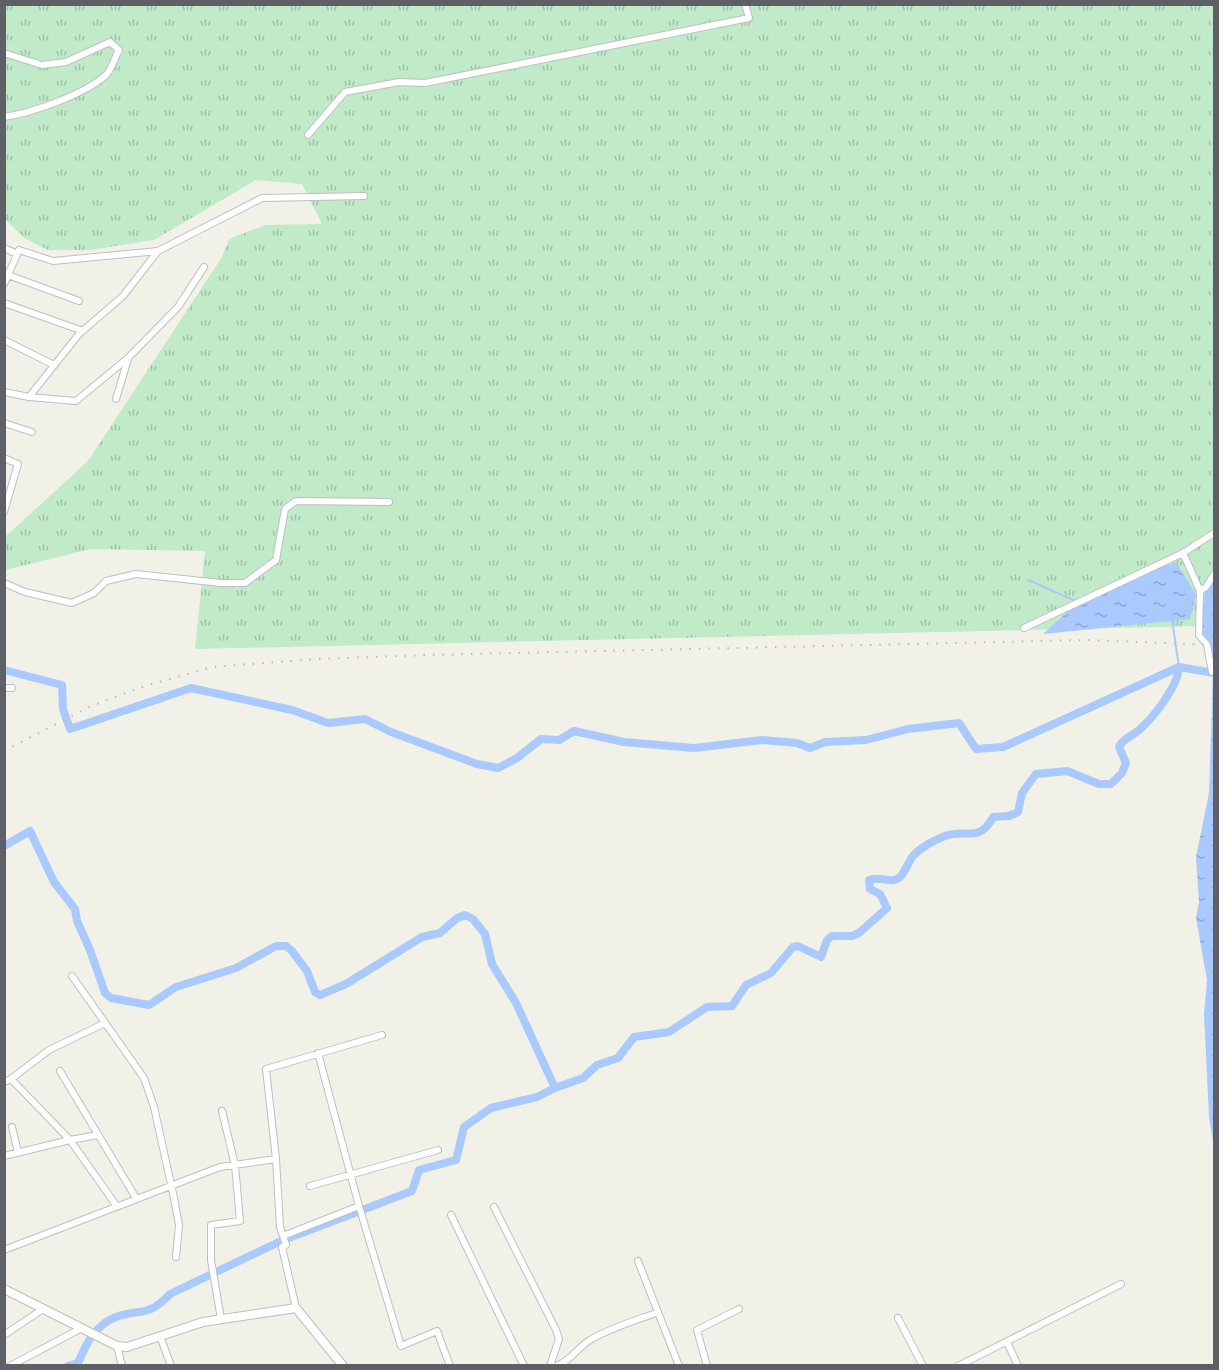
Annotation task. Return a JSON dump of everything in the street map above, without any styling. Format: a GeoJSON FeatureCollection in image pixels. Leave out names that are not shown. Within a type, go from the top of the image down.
{"type":"FeatureCollection","features":[{"type":"Feature","properties":{"kind":"street"},"geometry":{"type":"LineString","coordinates":[[308,135],[345,92],[399,82],[425,83],[749,18],[745,4]]}},
{"type":"Feature","properties":{"kind":"street"},"geometry":{"type":"LineString","coordinates":[[4,53],[42,65],[66,62],[110,42],[119,50],[107,74],[81,92],[18,115],[4,117]]}},
{"type":"Feature","properties":{"kind":"street"},"geometry":{"type":"LineString","coordinates":[[4,284],[6,274],[19,250],[52,261],[158,251],[262,198],[364,196]]}},
{"type":"Feature","properties":{"kind":"street"},"geometry":{"type":"LineString","coordinates":[[4,248],[18,255]]}},
{"type":"Feature","properties":{"kind":"street"},"geometry":{"type":"LineString","coordinates":[[28,397],[83,331],[123,296],[158,251]]}},
{"type":"Feature","properties":{"kind":"street"},"geometry":{"type":"LineString","coordinates":[[5,391],[28,397],[76,401],[128,358],[178,308],[204,267]]}},
{"type":"Feature","properties":{"kind":"street"},"geometry":{"type":"LineString","coordinates":[[6,274],[79,301]]}},
{"type":"Feature","properties":{"kind":"street"},"geometry":{"type":"LineString","coordinates":[[4,303],[83,331]]}},
{"type":"Feature","properties":{"kind":"street"},"geometry":{"type":"LineString","coordinates":[[4,340],[54,365]]}},
{"type":"Feature","properties":{"kind":"street"},"geometry":{"type":"LineString","coordinates":[[116,399],[128,358]]}},
{"type":"Feature","properties":{"kind":"street"},"geometry":{"type":"LineString","coordinates":[[4,423],[32,432]]}},
{"type":"Feature","properties":{"kind":"street"},"geometry":{"type":"LineString","coordinates":[[4,458],[18,464],[5,508]]}},
{"type":"Feature","properties":{"kind":"street"},"geometry":{"type":"LineString","coordinates":[[4,583],[25,592],[72,603],[94,593],[106,581],[136,574],[221,583],[245,583],[276,560],[285,508],[296,501],[389,502]]}},
{"type":"Feature","properties":{"kind":"street"},"geometry":{"type":"LineString","coordinates":[[1024,628],[1183,553],[1215,534]]}},
{"type":"Feature","properties":{"kind":"street"},"geometry":{"type":"LineString","coordinates":[[1183,553],[1200,591],[1199,635],[1207,645],[1212,672]]}},
{"type":"Feature","properties":{"kind":"street"},"geometry":{"type":"LineString","coordinates":[[1200,591],[1206,587],[1215,574]]}},
{"type":"Feature","properties":{"kind":"street"},"geometry":{"type":"LineString","coordinates":[[72,976],[144,1078],[154,1107],[179,1225],[176,1257]]}},
{"type":"Feature","properties":{"kind":"street"},"geometry":{"type":"LineString","coordinates":[[105,1023],[48,1050],[8,1080],[70,1140],[116,1205]]}},
{"type":"Feature","properties":{"kind":"street"},"geometry":{"type":"LineString","coordinates":[[343,1365],[296,1308],[282,1247],[286,1245],[280,1227],[276,1159],[266,1068],[382,1035]]}},
{"type":"Feature","properties":{"kind":"street"},"geometry":{"type":"LineString","coordinates":[[318,1053],[359,1206],[401,1346],[437,1330],[450,1365]]}},
{"type":"Feature","properties":{"kind":"street"},"geometry":{"type":"LineString","coordinates":[[60,1071],[136,1198]]}},
{"type":"Feature","properties":{"kind":"street"},"geometry":{"type":"LineString","coordinates":[[221,1319],[211,1260],[211,1225],[240,1221],[235,1165],[222,1111]]}},
{"type":"Feature","properties":{"kind":"street"},"geometry":{"type":"LineString","coordinates":[[12,1127],[18,1152]]}},
{"type":"Feature","properties":{"kind":"street"},"geometry":{"type":"LineString","coordinates":[[4,1156],[98,1135]]}},
{"type":"Feature","properties":{"kind":"street"},"geometry":{"type":"LineString","coordinates":[[310,1186],[438,1150]]}},
{"type":"Feature","properties":{"kind":"street"},"geometry":{"type":"LineString","coordinates":[[4,1250],[116,1205],[220,1167],[276,1159]]}},
{"type":"Feature","properties":{"kind":"street"},"geometry":{"type":"LineString","coordinates":[[283,1236],[359,1206]]}},
{"type":"Feature","properties":{"kind":"street"},"geometry":{"type":"LineString","coordinates":[[494,1207],[556,1330],[559,1340],[550,1365]]}},
{"type":"Feature","properties":{"kind":"street"},"geometry":{"type":"LineString","coordinates":[[451,1215],[524,1365]]}},
{"type":"Feature","properties":{"kind":"street"},"geometry":{"type":"LineString","coordinates":[[638,1261],[656,1313],[679,1365]]}},
{"type":"Feature","properties":{"kind":"street"},"geometry":{"type":"LineString","coordinates":[[958,1365],[1121,1284]]}},
{"type":"Feature","properties":{"kind":"street"},"geometry":{"type":"LineString","coordinates":[[4,1289],[117,1347],[127,1347],[221,1319],[296,1308]]}},
{"type":"Feature","properties":{"kind":"street"},"geometry":{"type":"LineString","coordinates":[[707,1365],[697,1330],[739,1309]]}},
{"type":"Feature","properties":{"kind":"street"},"geometry":{"type":"LineString","coordinates":[[4,1335],[43,1310]]}},
{"type":"Feature","properties":{"kind":"street"},"geometry":{"type":"LineString","coordinates":[[556,1365],[568,1361],[582,1346],[597,1336],[656,1313]]}},
{"type":"Feature","properties":{"kind":"street"},"geometry":{"type":"LineString","coordinates":[[898,1318],[923,1365]]}},
{"type":"Feature","properties":{"kind":"street"},"geometry":{"type":"LineString","coordinates":[[10,1365],[80,1329]]}},
{"type":"Feature","properties":{"kind":"street"},"geometry":{"type":"LineString","coordinates":[[160,1336],[171,1365]]}},
{"type":"Feature","properties":{"kind":"street"},"geometry":{"type":"LineString","coordinates":[[1007,1342],[1018,1365]]}},
{"type":"Feature","properties":{"kind":"street"},"geometry":{"type":"LineString","coordinates":[[117,1347],[122,1365]]}},
{"type":"Feature","properties":{"kind":"street"},"geometry":{"type":"LineString","coordinates":[[976,1357],[980,1365]]}},
{"type":"Feature","properties":{"kind":"green space"},"geometry":{"type":"Polygon","coordinates":[[[5,5],[1214,5],[1214,574],[1201,626],[195,649],[205,551],[91,549],[5,570],[5,537],[88,461],[222,257],[229,239],[266,225],[322,224],[302,184],[256,180],[154,240],[91,250],[48,250],[24,238],[5,219],[5,5]]]}},
{"type":"Feature","properties":{"kind":"water"},"geometry":{"type":"Polygon","coordinates":[[[1177,563],[1196,595],[1190,619],[1043,634],[1078,602],[1154,568],[1177,563]]]}},
{"type":"Feature","properties":{"kind":"water"},"geometry":{"type":"Polygon","coordinates":[[[1214,574],[1214,1147],[1209,1117],[1204,1014],[1207,980],[1196,918],[1199,902],[1196,857],[1209,793],[1213,665],[1201,626],[1205,592],[1214,574]]]}},
{"type":"Feature","properties":{"kind":"waterway"},"geometry":{"type":"LineString","coordinates":[[1028,580],[1078,602]]}},
{"type":"Feature","properties":{"kind":"waterway"},"geometry":{"type":"LineString","coordinates":[[1172,620],[1179,667]]}},
{"type":"Feature","properties":{"kind":"waterway"},"geometry":{"type":"LineString","coordinates":[[4,670],[62,685],[63,709],[70,729],[191,688],[292,710],[328,723],[365,719],[391,732],[477,764],[498,768],[517,758],[541,739],[559,740],[574,731],[624,742],[694,748],[762,740],[797,743],[810,748],[825,742],[866,740],[908,729],[959,723],[976,749],[1003,747],[1179,667]]}},
{"type":"Feature","properties":{"kind":"waterway"},"geometry":{"type":"LineString","coordinates":[[4,846],[30,831],[54,882],[75,909],[77,921],[105,993],[111,998],[149,1005],[176,987],[236,968],[276,946],[286,946],[292,951],[307,971],[315,992],[320,995],[346,984],[422,937],[440,933],[457,918],[465,915],[473,919],[485,934],[492,964],[516,1003],[555,1088],[583,1078],[597,1065],[618,1058],[634,1037],[669,1032],[707,1007],[732,1006],[746,985],[771,973],[793,947],[798,946],[821,957],[827,940],[832,936],[852,936],[859,933],[887,908],[880,894],[870,889],[869,880],[897,879],[902,875],[913,856],[932,842],[953,834],[977,833],[983,830],[993,817],[1009,816],[1018,812],[1022,793],[1036,774],[1067,771],[1099,784],[1111,784],[1122,773],[1126,763],[1119,747],[1158,709],[1170,692],[1179,667],[1214,673]]}},
{"type":"Feature","properties":{"kind":"waterway"},"geometry":{"type":"LineString","coordinates":[[68,1366],[78,1363],[92,1336],[109,1320],[150,1309],[170,1294],[281,1241],[412,1191],[419,1170],[456,1160],[464,1127],[491,1108],[537,1097],[555,1088]]}},
{"type":"Feature","properties":{"kind":"railway"},"geometry":{"type":"LineString","coordinates":[[4,751],[91,706],[145,686],[212,667],[317,659],[426,655],[1087,640],[1214,645]]}}]}
